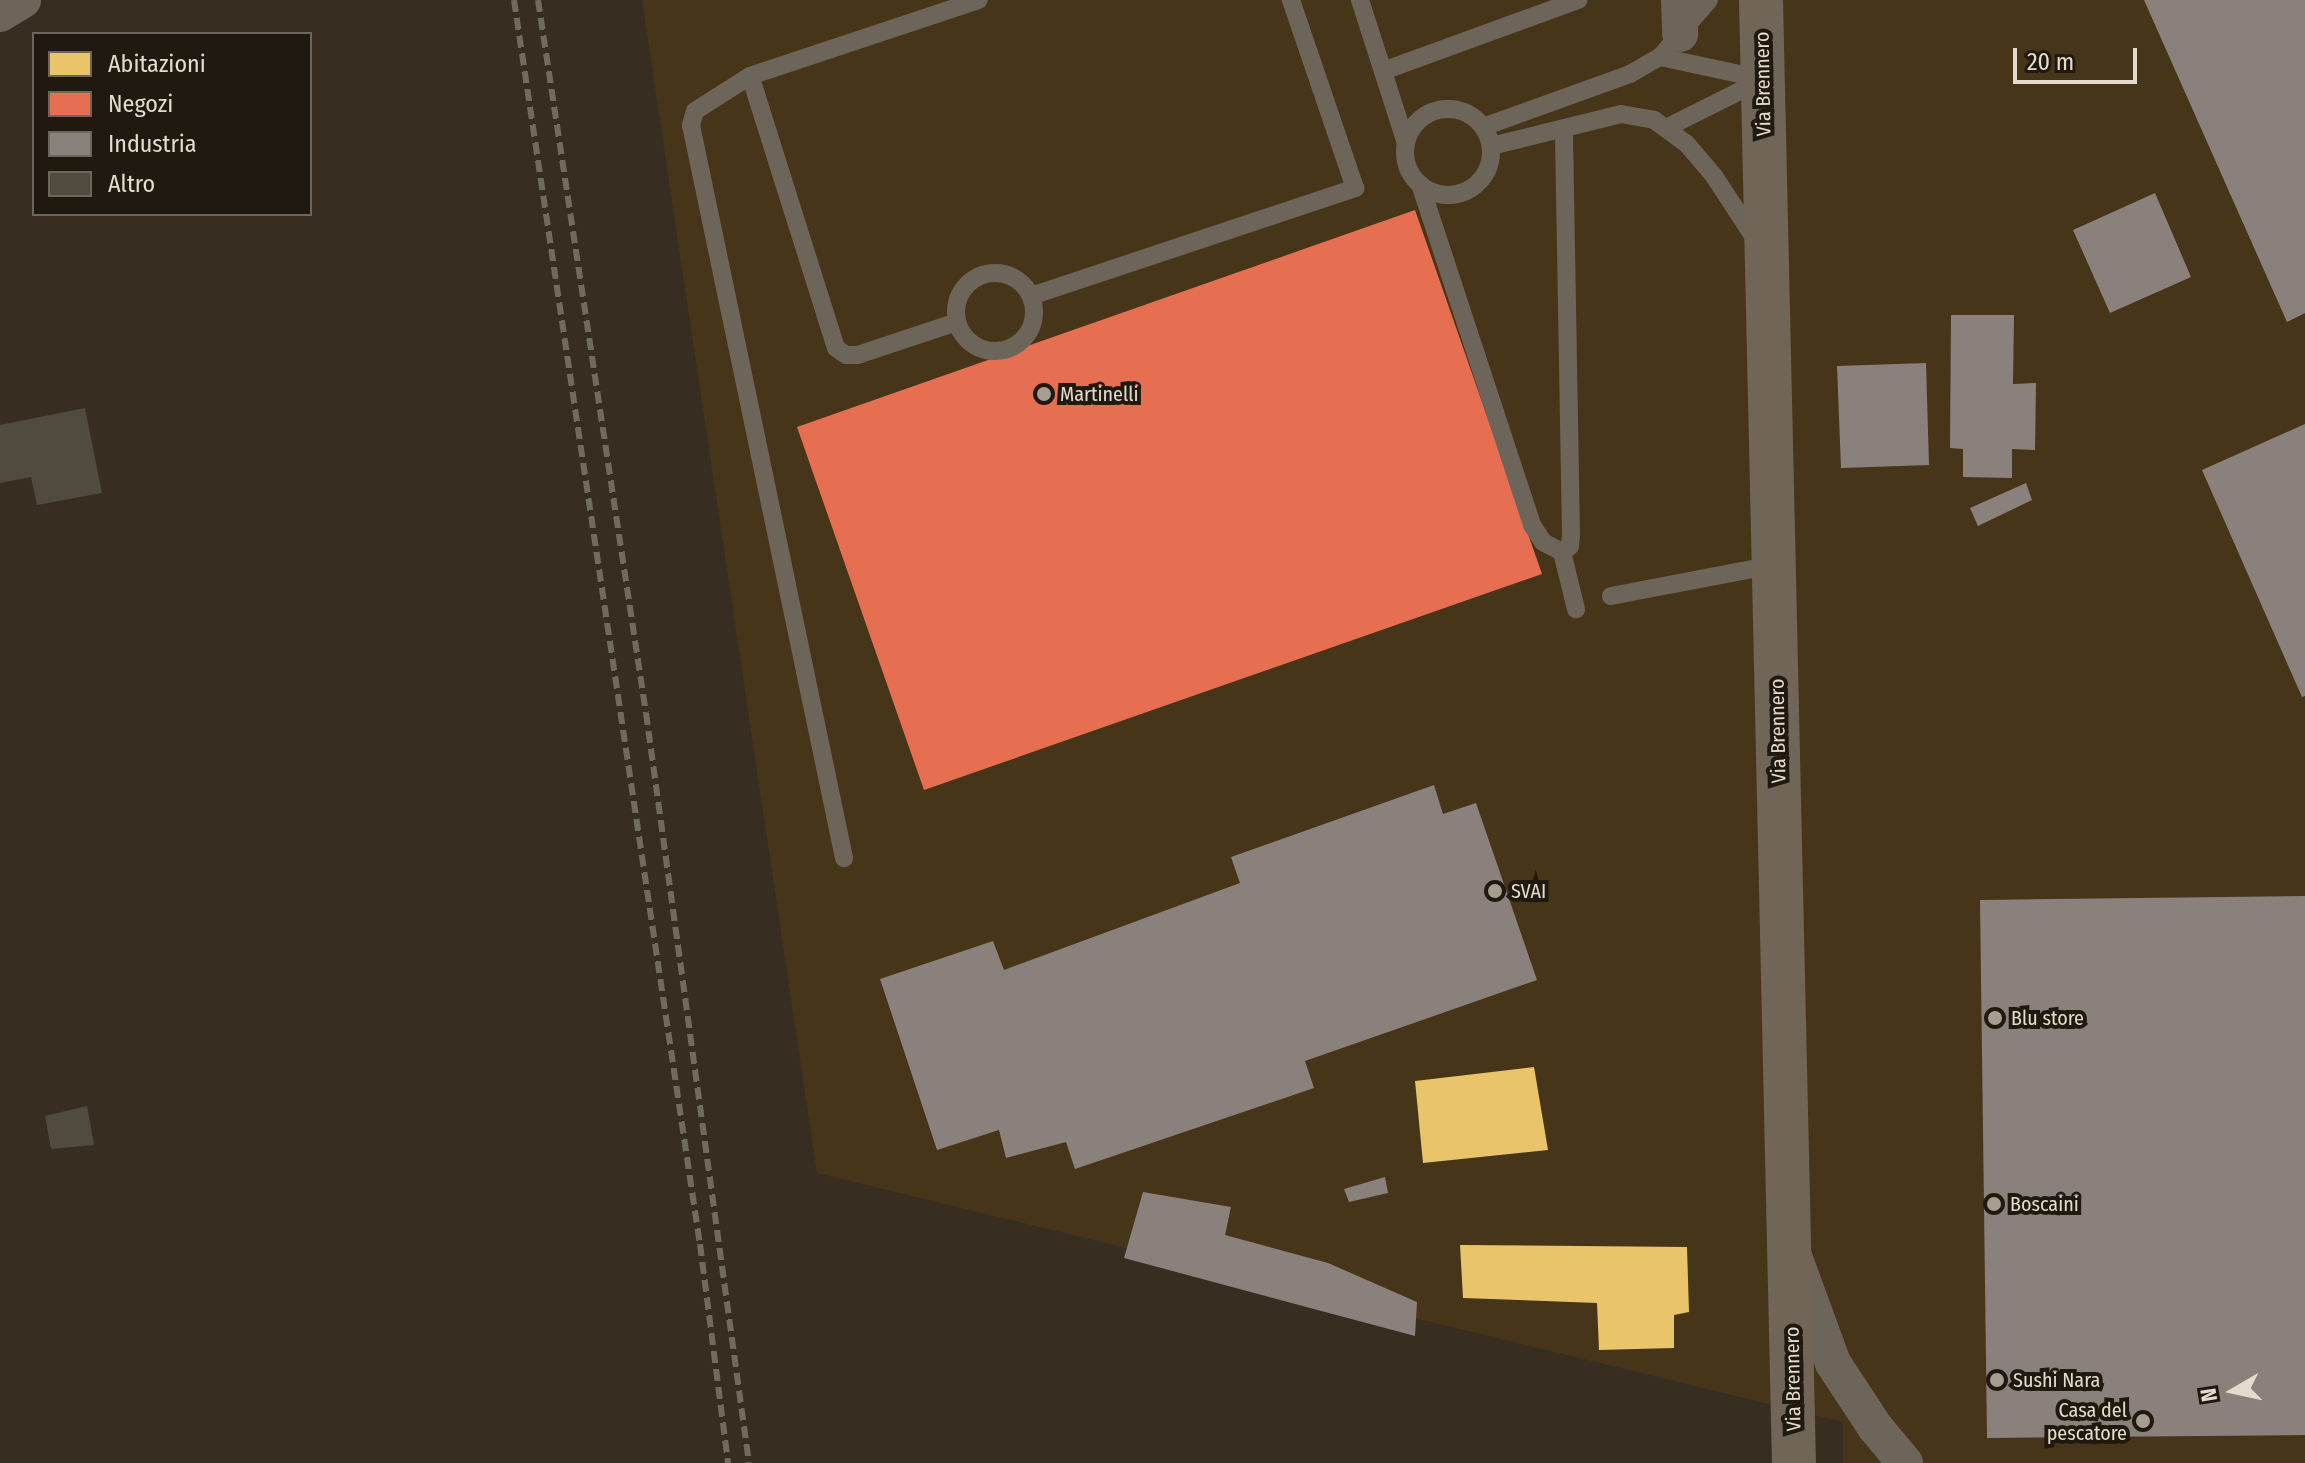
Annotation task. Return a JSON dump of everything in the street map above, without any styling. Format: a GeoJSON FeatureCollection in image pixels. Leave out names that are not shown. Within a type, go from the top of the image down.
{"type":"FeatureCollection","features":[{"type":"Feature","properties":{"kind":"main road","name":"Via Brennero"},"geometry":{"type":"LineString","coordinates":[[1761,0],[1794,1463]]}},
{"type":"Feature","properties":{"kind":"street"},"geometry":{"type":"LineString","coordinates":[[0,14],[23,0]]}},
{"type":"Feature","properties":{"kind":"street"},"geometry":{"type":"LineString","coordinates":[[1791,1246],[1833,1363],[1875,1427],[1905,1463]]}},
{"type":"Feature","properties":{"kind":"lane"},"geometry":{"type":"LineString","coordinates":[[844,858],[691,125],[695,111],[750,76],[979,0]]}},
{"type":"Feature","properties":{"kind":"lane"},"geometry":{"type":"LineString","coordinates":[[1031,296],[1355,188],[1291,0]]}},
{"type":"Feature","properties":{"kind":"lane"},"geometry":{"type":"LineString","coordinates":[[1360,0],[1406,143],[1409,169],[1420,184],[1532,525],[1543,542],[1562,552],[1576,609]]}},
{"type":"Feature","properties":{"kind":"lane"},"geometry":{"type":"LineString","coordinates":[[1383,71],[1578,0]]}},
{"type":"Feature","properties":{"kind":"lane"},"geometry":{"type":"LineString","coordinates":[[1483,127],[1630,74],[1673,30],[1709,0]]}},
{"type":"Feature","properties":{"kind":"lane"},"geometry":{"type":"LineString","coordinates":[[1673,30],[1763,79]]}},
{"type":"Feature","properties":{"kind":"lane"},"geometry":{"type":"LineString","coordinates":[[750,76],[836,348],[846,355],[858,355],[957,322]]}},
{"type":"Feature","properties":{"kind":"lane"},"geometry":{"type":"LineString","coordinates":[[1666,128],[1763,79]]}},
{"type":"Feature","properties":{"kind":"lane"},"geometry":{"type":"LineString","coordinates":[[1406,143],[1414,125],[1440,109],[1459,110],[1483,127],[1491,146],[1484,176],[1469,190],[1449,195],[1420,184]]}},
{"type":"Feature","properties":{"kind":"lane"},"geometry":{"type":"LineString","coordinates":[[1491,146],[1621,114],[1654,120],[1686,143],[1714,176],[1768,260]]}},
{"type":"Feature","properties":{"kind":"lane"},"geometry":{"type":"LineString","coordinates":[[1562,552],[1570,546],[1571,535],[1564,129]]}},
{"type":"Feature","properties":{"kind":"lane"},"geometry":{"type":"LineString","coordinates":[[1004,274],[1016,279],[1031,296],[1033,322],[1028,334],[1008,350],[983,350],[971,344],[957,322],[958,299],[963,289],[982,275],[1004,274]]}},
{"type":"Feature","properties":{"kind":"lane"},"geometry":{"type":"LineString","coordinates":[[1611,596],[1774,565]]}},
{"type":"Feature","properties":{"kind":"shaded area"},"geometry":{"type":"Polygon","coordinates":[[[642,0],[2305,0],[2305,1463],[1843,1463],[1843,1422],[817,1173],[642,0]]]}},
{"type":"Feature","properties":{"kind":"building: Abitazioni"},"geometry":{"type":"Polygon","coordinates":[[[1534,1067],[1548,1150],[1423,1163],[1415,1081],[1534,1067]]]}},
{"type":"Feature","properties":{"kind":"building: Abitazioni"},"geometry":{"type":"Polygon","coordinates":[[[1460,1245],[1687,1247],[1689,1312],[1674,1315],[1674,1348],[1599,1350],[1597,1303],[1463,1298],[1460,1245]]]}},
{"type":"Feature","properties":{"kind":"building: Negozi"},"geometry":{"type":"Polygon","coordinates":[[[1415,210],[1542,574],[924,790],[797,427],[1415,210]]]}},
{"type":"Feature","properties":{"kind":"building: Industria"},"geometry":{"type":"Polygon","coordinates":[[[2144,0],[2305,0],[2305,313],[2287,322],[2144,0]]]}},
{"type":"Feature","properties":{"kind":"building: Industria"},"geometry":{"type":"Polygon","coordinates":[[[2155,193],[2191,277],[2110,313],[2073,230],[2155,193]]]}},
{"type":"Feature","properties":{"kind":"building: Industria"},"geometry":{"type":"Polygon","coordinates":[[[1951,315],[2014,315],[2013,384],[2036,383],[2035,450],[2012,449],[2012,478],[1963,477],[1963,449],[1950,448],[1951,315]]]}},
{"type":"Feature","properties":{"kind":"building: Industria"},"geometry":{"type":"Polygon","coordinates":[[[1926,363],[1929,465],[1841,468],[1837,366],[1926,363]]]}},
{"type":"Feature","properties":{"kind":"building: Industria"},"geometry":{"type":"Polygon","coordinates":[[[2305,424],[2305,696],[2302,697],[2202,470],[2305,424]]]}},
{"type":"Feature","properties":{"kind":"building: Industria"},"geometry":{"type":"Polygon","coordinates":[[[2026,483],[2032,500],[1978,526],[1970,508],[2026,483]]]}},
{"type":"Feature","properties":{"kind":"building: Industria"},"geometry":{"type":"Polygon","coordinates":[[[1434,785],[1443,814],[1476,803],[1537,980],[1305,1061],[1314,1088],[1075,1169],[1066,1142],[1006,1158],[999,1130],[937,1150],[880,979],[993,941],[1004,970],[1240,883],[1231,857],[1434,785]]]}},
{"type":"Feature","properties":{"kind":"building: Industria"},"geometry":{"type":"Polygon","coordinates":[[[2305,896],[2305,1435],[1987,1438],[1980,900],[2305,896]]]}},
{"type":"Feature","properties":{"kind":"building: Industria"},"geometry":{"type":"Polygon","coordinates":[[[1385,1177],[1388,1193],[1349,1202],[1344,1189],[1385,1177]]]}},
{"type":"Feature","properties":{"kind":"building: Industria"},"geometry":{"type":"Polygon","coordinates":[[[1143,1192],[1231,1207],[1225,1235],[1328,1263],[1417,1302],[1415,1336],[1124,1258],[1143,1192]]]}},
{"type":"Feature","properties":{"kind":"building: Altro"},"geometry":{"type":"Polygon","coordinates":[[[85,408],[102,493],[37,505],[31,477],[0,483],[0,425],[85,408]]]}},
{"type":"Feature","properties":{"kind":"building: Altro"},"geometry":{"type":"Polygon","coordinates":[[[87,1106],[94,1145],[51,1149],[45,1116],[87,1106]]]}},
{"type":"Feature","properties":{"kind":"railway"},"geometry":{"type":"LineString","coordinates":[[514,0],[700,1244],[728,1463]]}},
{"type":"Feature","properties":{"kind":"railway"},"geometry":{"type":"LineString","coordinates":[[538,0],[646,713],[749,1463]]}},
{"type":"Feature","properties":{"kind":"place","name":"Martinelli"},"geometry":{"type":"Point","coordinates":[1044,394]}},
{"type":"Feature","properties":{"kind":"place","name":"SVAI"},"geometry":{"type":"Point","coordinates":[1495,891]}},
{"type":"Feature","properties":{"kind":"place","name":"Blu store"},"geometry":{"type":"Point","coordinates":[1995,1018]}},
{"type":"Feature","properties":{"kind":"place","name":"Boscaini"},"geometry":{"type":"Point","coordinates":[1994,1204]}},
{"type":"Feature","properties":{"kind":"place","name":"Sushi Nara"},"geometry":{"type":"Point","coordinates":[1997,1380]}},
{"type":"Feature","properties":{"kind":"place","name":"Casa del pescatore"},"geometry":{"type":"Point","coordinates":[2143,1421]}}]}
